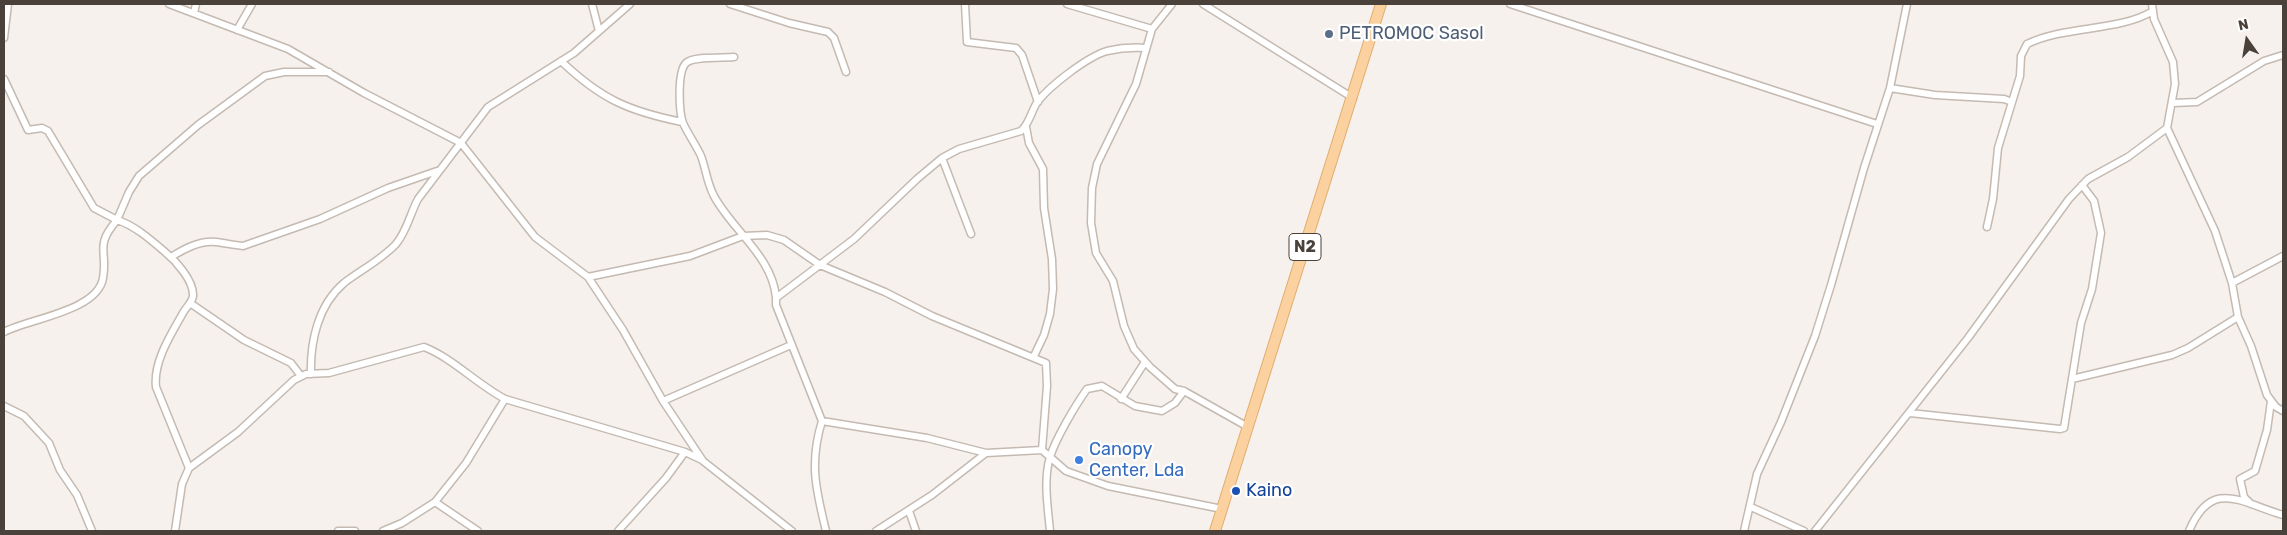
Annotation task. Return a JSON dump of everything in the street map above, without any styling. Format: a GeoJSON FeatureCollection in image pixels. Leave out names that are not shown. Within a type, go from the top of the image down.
{"type":"FeatureCollection","features":[{"type":"Feature","properties":{"kind":"main road","name":"N2"},"geometry":{"type":"LineString","coordinates":[[1215,531],[1353,98],[1381,4]]}},
{"type":"Feature","properties":{"kind":"street"},"geometry":{"type":"LineString","coordinates":[[4,38],[8,4]]}},
{"type":"Feature","properties":{"kind":"street"},"geometry":{"type":"LineString","coordinates":[[169,4],[288,48],[364,93],[461,143],[473,155],[529,230],[588,277],[623,330],[663,401],[703,461]]}},
{"type":"Feature","properties":{"kind":"street"},"geometry":{"type":"LineString","coordinates":[[194,13],[196,4]]}},
{"type":"Feature","properties":{"kind":"street"},"geometry":{"type":"LineString","coordinates":[[237,30],[252,4]]}},
{"type":"Feature","properties":{"kind":"street"},"geometry":{"type":"LineString","coordinates":[[592,4],[599,31]]}},
{"type":"Feature","properties":{"kind":"street"},"geometry":{"type":"LineString","coordinates":[[311,374],[311,356],[324,309],[344,283],[386,254],[396,243],[403,234],[418,199],[437,171],[488,107],[574,53],[630,4]]}},
{"type":"Feature","properties":{"kind":"street"},"geometry":{"type":"LineString","coordinates":[[730,4],[828,32],[834,38],[846,72]]}},
{"type":"Feature","properties":{"kind":"street"},"geometry":{"type":"LineString","coordinates":[[965,4],[967,42],[1016,48],[1022,55],[1038,102]]}},
{"type":"Feature","properties":{"kind":"street"},"geometry":{"type":"LineString","coordinates":[[1067,4],[1152,29]]}},
{"type":"Feature","properties":{"kind":"street"},"geometry":{"type":"LineString","coordinates":[[1172,4],[1152,29],[1136,84],[1097,164],[1092,188],[1091,223],[1096,253],[1113,281],[1128,338],[1145,362],[1175,389],[1184,391],[1248,427]]}},
{"type":"Feature","properties":{"kind":"street"},"geometry":{"type":"LineString","coordinates":[[1203,4],[1353,98]]}},
{"type":"Feature","properties":{"kind":"street"},"geometry":{"type":"LineString","coordinates":[[1510,4],[1877,124]]}},
{"type":"Feature","properties":{"kind":"street"},"geometry":{"type":"LineString","coordinates":[[1744,531],[1751,506],[1756,474],[1781,422],[1815,336],[1877,124],[1890,88],[1908,4]]}},
{"type":"Feature","properties":{"kind":"street"},"geometry":{"type":"LineString","coordinates":[[1816,531],[1910,413],[2059,211],[2082,185],[2128,157],[2166,128],[2173,103],[2175,84],[2172,62],[2158,31],[2152,7],[2132,21],[2067,32],[2037,39],[2027,44],[2020,56],[2020,76],[1996,156],[1993,199],[1987,227]]}},
{"type":"Feature","properties":{"kind":"street"},"geometry":{"type":"LineString","coordinates":[[776,298],[787,293],[854,239],[917,178],[942,158],[959,149],[1011,135],[1026,126],[1038,102],[1066,76],[1096,56],[1132,47],[1146,48]]}},
{"type":"Feature","properties":{"kind":"street"},"geometry":{"type":"LineString","coordinates":[[2173,103],[2197,102],[2264,61],[2283,54]]}},
{"type":"Feature","properties":{"kind":"street"},"geometry":{"type":"LineString","coordinates":[[734,57],[699,59],[686,63],[681,71],[680,84],[682,122],[700,155],[714,197],[765,265],[773,281],[776,305],[822,421],[816,440],[813,468],[826,531]]}},
{"type":"Feature","properties":{"kind":"street"},"geometry":{"type":"LineString","coordinates":[[560,61],[585,84],[609,100],[645,114],[682,122]]}},
{"type":"Feature","properties":{"kind":"street"},"geometry":{"type":"LineString","coordinates":[[4,332],[64,311],[80,304],[93,294],[102,283],[105,270],[102,244],[108,230],[117,220],[129,192],[140,176],[198,125],[258,81],[276,72],[330,72]]}},
{"type":"Feature","properties":{"kind":"street"},"geometry":{"type":"LineString","coordinates":[[4,79],[28,130],[42,128],[48,131],[94,208],[136,230],[171,257],[187,277],[193,290],[190,303],[156,366],[154,375],[156,387],[190,468]]}},
{"type":"Feature","properties":{"kind":"street"},"geometry":{"type":"LineString","coordinates":[[1890,88],[1935,95],[2004,99],[2012,102]]}},
{"type":"Feature","properties":{"kind":"street"},"geometry":{"type":"LineString","coordinates":[[1026,126],[1029,142],[1043,169],[1044,208],[1052,259],[1053,289],[1050,314],[1044,336],[1034,356]]}},
{"type":"Feature","properties":{"kind":"street"},"geometry":{"type":"LineString","coordinates":[[2166,128],[2215,232],[2232,284],[2238,317],[2270,401],[2263,447],[2257,458],[2255,471],[2240,478],[2244,497],[2251,504]]}},
{"type":"Feature","properties":{"kind":"street"},"geometry":{"type":"LineString","coordinates":[[942,158],[971,234]]}},
{"type":"Feature","properties":{"kind":"street"},"geometry":{"type":"LineString","coordinates":[[171,257],[189,246],[214,241],[243,246],[320,219],[388,188],[437,171]]}},
{"type":"Feature","properties":{"kind":"street"},"geometry":{"type":"LineString","coordinates":[[1910,413],[2060,429],[2066,425],[2081,323],[2092,289],[2102,233],[2094,200],[2082,185]]}},
{"type":"Feature","properties":{"kind":"street"},"geometry":{"type":"LineString","coordinates":[[588,277],[690,256],[743,236],[766,235],[784,240],[820,265],[885,292],[932,316],[1034,356],[1046,363],[1048,386],[1042,450]]}},
{"type":"Feature","properties":{"kind":"street"},"geometry":{"type":"LineString","coordinates":[[2232,284],[2283,256]]}},
{"type":"Feature","properties":{"kind":"street"},"geometry":{"type":"LineString","coordinates":[[190,303],[244,340],[290,363],[301,376]]}},
{"type":"Feature","properties":{"kind":"street"},"geometry":{"type":"LineString","coordinates":[[2072,379],[2172,355],[2188,348],[2238,317]]}},
{"type":"Feature","properties":{"kind":"street"},"geometry":{"type":"LineString","coordinates":[[175,531],[181,490],[190,468],[211,450],[238,432],[294,380],[301,376],[329,373],[424,346],[442,356],[485,389],[505,400],[685,452],[703,461],[792,531]]}},
{"type":"Feature","properties":{"kind":"street"},"geometry":{"type":"LineString","coordinates":[[663,401],[791,346]]}},
{"type":"Feature","properties":{"kind":"street"},"geometry":{"type":"LineString","coordinates":[[1121,399],[1145,362]]}},
{"type":"Feature","properties":{"kind":"street"},"geometry":{"type":"LineString","coordinates":[[1050,531],[1047,483],[1050,457],[1073,409],[1087,389],[1102,386],[1135,406],[1162,411],[1175,403],[1184,391]]}},
{"type":"Feature","properties":{"kind":"street"},"geometry":{"type":"LineString","coordinates":[[383,531],[402,523],[435,502],[466,463],[505,400]]}},
{"type":"Feature","properties":{"kind":"street"},"geometry":{"type":"LineString","coordinates":[[2270,401],[2283,411]]}},
{"type":"Feature","properties":{"kind":"street"},"geometry":{"type":"LineString","coordinates":[[4,406],[24,416],[49,443],[60,470],[77,494],[92,531]]}},
{"type":"Feature","properties":{"kind":"street"},"geometry":{"type":"LineString","coordinates":[[822,421],[927,438],[986,453],[1042,450],[1066,472],[1108,486],[1222,509]]}},
{"type":"Feature","properties":{"kind":"street"},"geometry":{"type":"LineString","coordinates":[[618,531],[666,478],[685,452]]}},
{"type":"Feature","properties":{"kind":"street"},"geometry":{"type":"LineString","coordinates":[[876,531],[909,511],[986,453]]}},
{"type":"Feature","properties":{"kind":"street"},"geometry":{"type":"LineString","coordinates":[[2189,531],[2200,509],[2216,499],[2237,499],[2283,515]]}},
{"type":"Feature","properties":{"kind":"street"},"geometry":{"type":"LineString","coordinates":[[435,502],[478,531]]}},
{"type":"Feature","properties":{"kind":"street"},"geometry":{"type":"LineString","coordinates":[[1751,506],[1804,531]]}},
{"type":"Feature","properties":{"kind":"street"},"geometry":{"type":"LineString","coordinates":[[909,511],[916,531]]}},
{"type":"Feature","properties":{"kind":"street"},"geometry":{"type":"LineString","coordinates":[[338,531],[355,531]]}},
{"type":"Feature","properties":{"kind":"place","name":"PETROMOC Sasol"},"geometry":{"type":"Point","coordinates":[1329,34]}},
{"type":"Feature","properties":{"kind":"place","name":"Canopy Center, Lda"},"geometry":{"type":"Point","coordinates":[1079,460]}},
{"type":"Feature","properties":{"kind":"place","name":"Kaino"},"geometry":{"type":"Point","coordinates":[1236,491]}}]}
